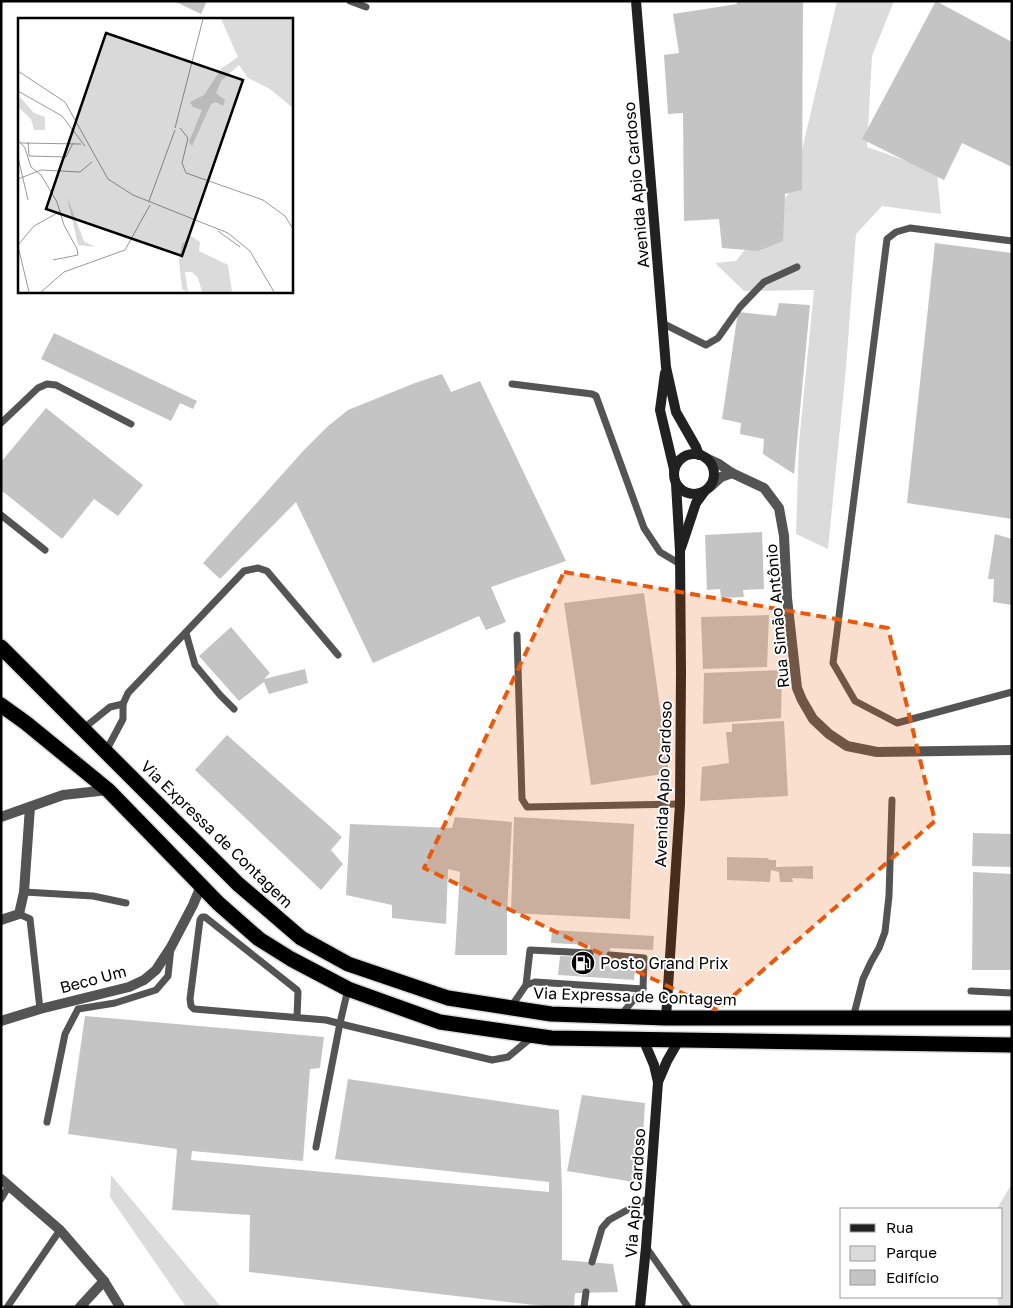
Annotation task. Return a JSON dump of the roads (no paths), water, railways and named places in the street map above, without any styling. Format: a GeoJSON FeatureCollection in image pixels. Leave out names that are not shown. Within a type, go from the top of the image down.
{"type":"FeatureCollection","features":[{"type":"Feature","properties":{"kind":"highway","name":"Via Expressa de Contagem"},"geometry":{"type":"LineString","coordinates":[[1,647],[238,884],[301,938],[348,964],[448,998],[551,1014],[666,1018],[1012,1018]]}},
{"type":"Feature","properties":{"kind":"highway"},"geometry":{"type":"LineString","coordinates":[[1,705],[108,790],[200,886],[259,939],[291,960],[348,989],[440,1022],[551,1038],[1012,1045]]}},
{"type":"Feature","properties":{"kind":"street","name":"Avenida Apio Cardoso"},"geometry":{"type":"LineString","coordinates":[[636,1],[666,367],[676,412],[703,456]]}},
{"type":"Feature","properties":{"kind":"street","name":"Avenida Apio Cardoso"},"geometry":{"type":"LineString","coordinates":[[666,367],[660,410],[674,469]]}},
{"type":"Feature","properties":{"kind":"street"},"geometry":{"type":"LineString","coordinates":[[707,489],[713,480],[714,472],[711,464],[703,456],[691,454],[678,462],[674,469],[673,477],[681,490],[688,494],[696,494],[707,489],[721,477],[732,473]]}},
{"type":"Feature","properties":{"kind":"street","name":"Rua Simão Antônio"},"geometry":{"type":"LineString","coordinates":[[703,456],[732,473],[764,488],[780,508],[797,688],[813,719],[829,734],[848,746],[877,752],[1012,750]]}},
{"type":"Feature","properties":{"kind":"street","name":"Avenida Apio Cardoso"},"geometry":{"type":"LineString","coordinates":[[666,1018],[680,804],[680,551],[676,484]]}},
{"type":"Feature","properties":{"kind":"street","name":"Avenida Apio Cardoso"},"geometry":{"type":"LineString","coordinates":[[680,551],[696,503],[707,489]]}},
{"type":"Feature","properties":{"kind":"street"},"geometry":{"type":"LineString","coordinates":[[1,816],[63,795],[108,790]]}},
{"type":"Feature","properties":{"kind":"street"},"geometry":{"type":"LineString","coordinates":[[1,920],[19,914],[24,892],[30,807]]}},
{"type":"Feature","properties":{"kind":"street","name":"Beco Um"},"geometry":{"type":"LineString","coordinates":[[1,1021],[40,1009],[129,987],[144,980],[156,970],[171,948],[193,905],[200,886]]}},
{"type":"Feature","properties":{"kind":"street","name":"Via Apio Cardoso"},"geometry":{"type":"LineString","coordinates":[[643,1039],[654,1065],[658,1082]]}},
{"type":"Feature","properties":{"kind":"street","name":"Via Apio Cardoso"},"geometry":{"type":"LineString","coordinates":[[640,1307],[658,1082],[666,1061],[679,1040]]}},
{"type":"Feature","properties":{"kind":"street"},"geometry":{"type":"LineString","coordinates":[[5,1182],[60,1230],[104,1281],[120,1307]]}},
{"type":"Feature","properties":{"kind":"street"},"geometry":{"type":"LineString","coordinates":[[80,1307],[104,1281]]}},
{"type":"Feature","properties":{"kind":"lane"},"geometry":{"type":"LineString","coordinates":[[350,1],[366,7]]}},
{"type":"Feature","properties":{"kind":"lane"},"geometry":{"type":"LineString","coordinates":[[1012,240],[910,228],[896,232],[887,239],[833,663],[855,701],[897,723],[1012,692]]}},
{"type":"Feature","properties":{"kind":"lane"},"geometry":{"type":"LineString","coordinates":[[662,323],[706,344],[718,338],[740,307],[764,282],[797,267]]}},
{"type":"Feature","properties":{"kind":"lane"},"geometry":{"type":"LineString","coordinates":[[1,423],[38,388],[47,384],[56,386],[131,424]]}},
{"type":"Feature","properties":{"kind":"lane"},"geometry":{"type":"LineString","coordinates":[[512,384],[596,396],[644,528],[660,552],[680,564]]}},
{"type":"Feature","properties":{"kind":"lane"},"geometry":{"type":"LineString","coordinates":[[1,515],[45,550]]}},
{"type":"Feature","properties":{"kind":"lane"},"geometry":{"type":"LineString","coordinates":[[106,752],[123,719],[123,704],[128,693],[244,571],[258,568],[267,571],[338,655]]}},
{"type":"Feature","properties":{"kind":"lane"},"geometry":{"type":"LineString","coordinates":[[186,633],[195,665],[234,709]]}},
{"type":"Feature","properties":{"kind":"lane"},"geometry":{"type":"LineString","coordinates":[[518,635],[522,799],[527,806],[680,804]]}},
{"type":"Feature","properties":{"kind":"lane"},"geometry":{"type":"LineString","coordinates":[[84,728],[110,707],[123,704]]}},
{"type":"Feature","properties":{"kind":"lane"},"geometry":{"type":"LineString","coordinates":[[853,1018],[863,980],[880,948],[885,932],[889,896],[892,800]]}},
{"type":"Feature","properties":{"kind":"lane"},"geometry":{"type":"LineString","coordinates":[[24,892],[93,896],[126,903]]}},
{"type":"Feature","properties":{"kind":"lane"},"geometry":{"type":"LineString","coordinates":[[19,914],[30,919],[40,1009]]}},
{"type":"Feature","properties":{"kind":"lane"},"geometry":{"type":"LineString","coordinates":[[297,1017],[297,990],[205,917],[202,917],[200,920],[190,999],[190,1006],[194,1009],[326,1020],[492,1060],[508,1057],[534,1036]]}},
{"type":"Feature","properties":{"kind":"lane"},"geometry":{"type":"LineString","coordinates":[[47,1122],[65,1034],[78,1009],[115,1003],[156,990],[168,976],[171,948]]}},
{"type":"Feature","properties":{"kind":"lane"},"geometry":{"type":"LineString","coordinates":[[510,1008],[526,985],[530,950],[590,953]]}},
{"type":"Feature","properties":{"kind":"lane"},"geometry":{"type":"LineString","coordinates":[[610,955],[644,958],[643,989],[620,1016]]}},
{"type":"Feature","properties":{"kind":"lane"},"geometry":{"type":"LineString","coordinates":[[526,985],[535,982],[643,989]]}},
{"type":"Feature","properties":{"kind":"lane"},"geometry":{"type":"LineString","coordinates":[[316,1147],[348,989]]}},
{"type":"Feature","properties":{"kind":"lane"},"geometry":{"type":"LineString","coordinates":[[971,991],[1012,993]]}},
{"type":"Feature","properties":{"kind":"lane"},"geometry":{"type":"LineString","coordinates":[[1,1199],[5,1182]]}},
{"type":"Feature","properties":{"kind":"lane"},"geometry":{"type":"LineString","coordinates":[[592,1262],[602,1228],[609,1220],[649,1198]]}},
{"type":"Feature","properties":{"kind":"lane"},"geometry":{"type":"LineString","coordinates":[[8,1306],[60,1230]]}},
{"type":"Feature","properties":{"kind":"lane"},"geometry":{"type":"LineString","coordinates":[[646,1247],[688,1307]]}},
{"type":"Feature","properties":{"kind":"lane"},"geometry":{"type":"LineString","coordinates":[[584,1307],[586,1292]]}},
{"type":"Feature","properties":{"kind":"place","name":"Posto Grand Prix"},"geometry":{"type":"Point","coordinates":[583,963]}}]}
